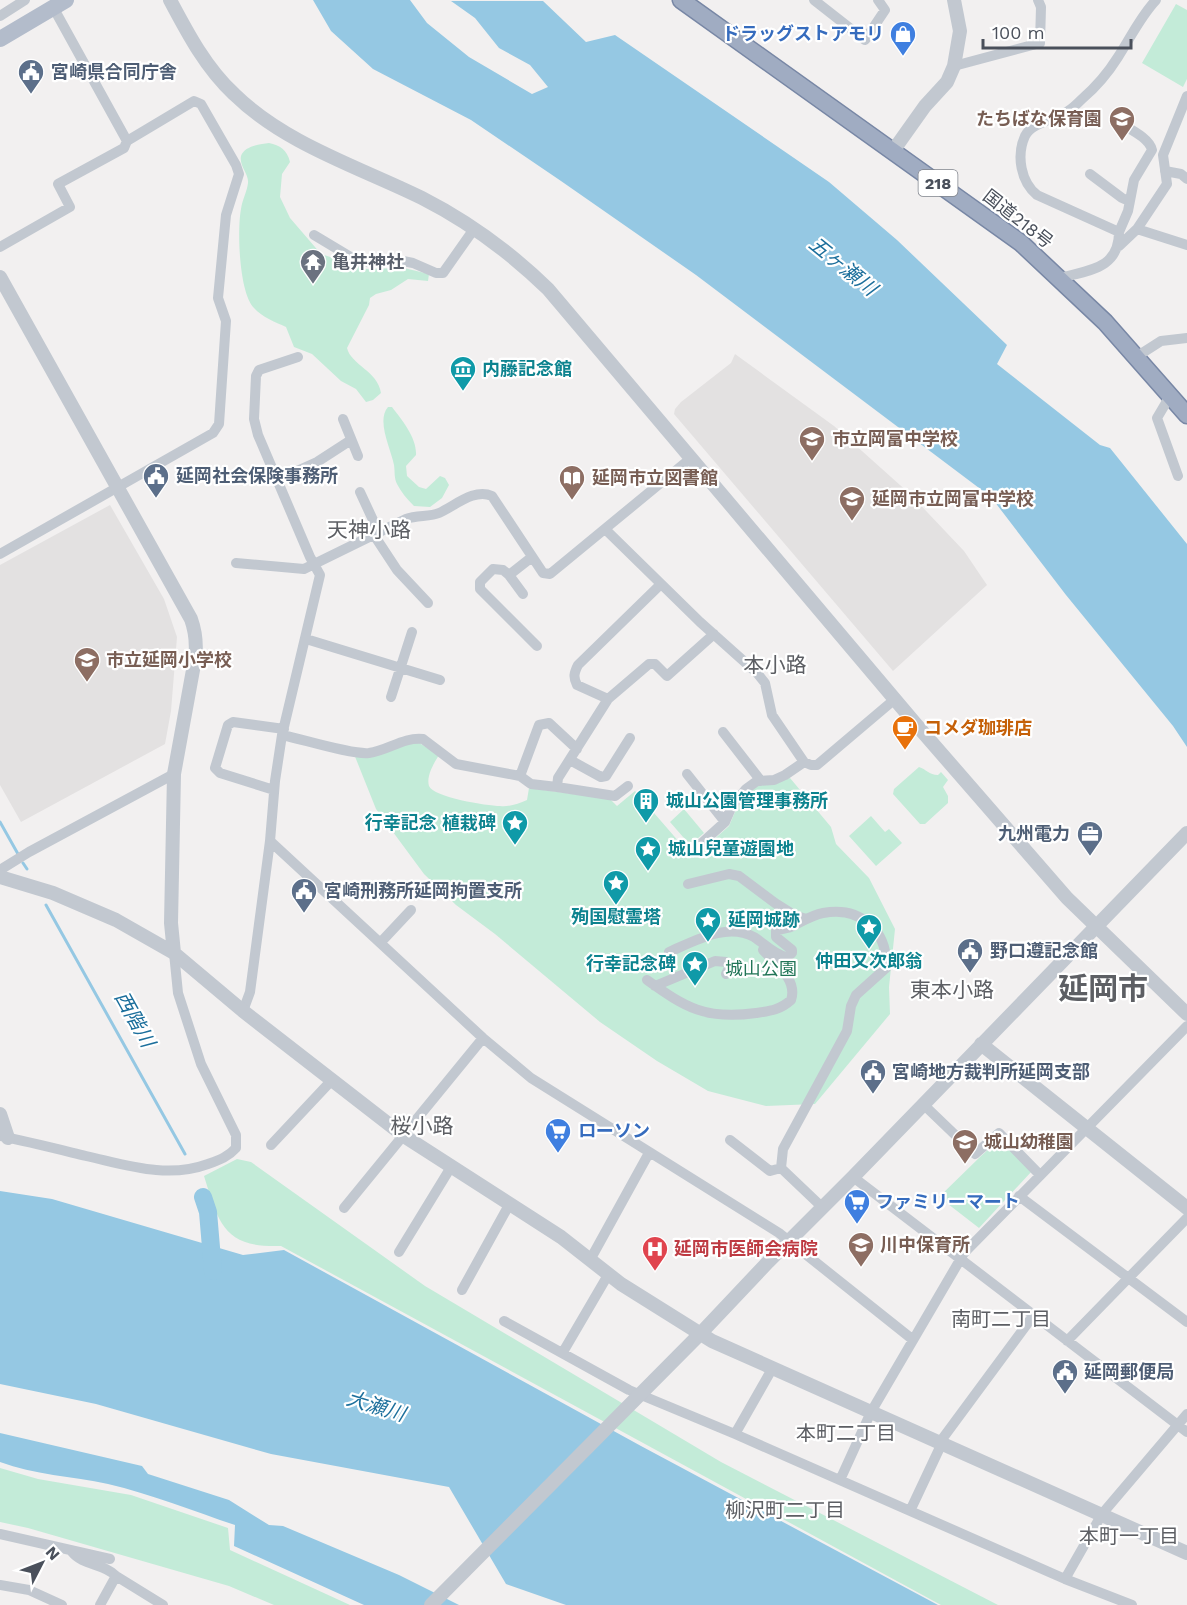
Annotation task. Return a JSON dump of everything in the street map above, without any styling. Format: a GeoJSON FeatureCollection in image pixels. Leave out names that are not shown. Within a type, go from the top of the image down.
{"type":"FeatureCollection","features":[{"type":"Feature","properties":{"kind":"highway","name":"国道218号"},"geometry":{"type":"LineString","coordinates":[[681,0],[1021,243],[1105,322],[1187,415]]}},
{"type":"Feature","properties":{"kind":"main road"},"geometry":{"type":"LineString","coordinates":[[0,39],[59,4]]}},
{"type":"Feature","properties":{"kind":"street"},"geometry":{"type":"LineString","coordinates":[[0,16],[25,0]]}},
{"type":"Feature","properties":{"kind":"street"},"geometry":{"type":"LineString","coordinates":[[170,0],[201,54],[217,76],[254,112],[300,140],[422,199],[474,229],[499,245],[548,289],[1037,864],[1096,927],[1185,1009]]}},
{"type":"Feature","properties":{"kind":"street"},"geometry":{"type":"LineString","coordinates":[[814,0],[865,40],[885,10],[878,0]]}},
{"type":"Feature","properties":{"kind":"street"},"geometry":{"type":"LineString","coordinates":[[893,151],[925,106],[947,82],[954,66],[960,31],[954,0]]}},
{"type":"Feature","properties":{"kind":"street"},"geometry":{"type":"LineString","coordinates":[[954,66],[1040,43],[1041,6],[1038,0]]}},
{"type":"Feature","properties":{"kind":"street"},"geometry":{"type":"LineString","coordinates":[[1119,232],[1037,195],[1029,189],[1024,179],[1021,161],[1022,145],[1026,134],[1036,126],[1067,112],[1102,79],[1119,56],[1137,23],[1156,0]]}},
{"type":"Feature","properties":{"kind":"street"},"geometry":{"type":"LineString","coordinates":[[59,4],[127,141]]}},
{"type":"Feature","properties":{"kind":"street"},"geometry":{"type":"LineString","coordinates":[[1060,278],[1103,266],[1137,229],[1167,184],[1163,155],[1187,96]]}},
{"type":"Feature","properties":{"kind":"street"},"geometry":{"type":"LineString","coordinates":[[0,246],[70,207],[58,184],[124,148],[127,141],[194,102],[201,104],[237,165],[239,174],[226,215],[219,276],[218,298],[226,321],[219,424],[213,433],[0,554]]}},
{"type":"Feature","properties":{"kind":"street"},"geometry":{"type":"LineString","coordinates":[[1116,121],[1151,145],[1152,150],[1134,180],[1128,211],[1119,232],[1119,246]]}},
{"type":"Feature","properties":{"kind":"street"},"geometry":{"type":"LineString","coordinates":[[1165,171],[1181,174],[1187,179]]}},
{"type":"Feature","properties":{"kind":"street"},"geometry":{"type":"LineString","coordinates":[[1090,174],[1129,201]]}},
{"type":"Feature","properties":{"kind":"street"},"geometry":{"type":"LineString","coordinates":[[314,235],[359,262],[403,261],[436,273],[443,273],[474,229]]}},
{"type":"Feature","properties":{"kind":"street"},"geometry":{"type":"LineString","coordinates":[[1137,229],[1187,246]]}},
{"type":"Feature","properties":{"kind":"street"},"geometry":{"type":"LineString","coordinates":[[0,277],[195,630],[197,645],[195,659],[174,774],[171,923],[178,993],[201,1064],[236,1135],[236,1148],[231,1154],[202,1167],[183,1171],[128,1166],[4,1137],[0,1114]]}},
{"type":"Feature","properties":{"kind":"street"},"geometry":{"type":"LineString","coordinates":[[1136,357],[1161,341],[1186,336]]}},
{"type":"Feature","properties":{"kind":"street"},"geometry":{"type":"LineString","coordinates":[[243,1011],[250,992],[283,732],[320,575],[258,435],[254,419],[256,376],[259,370],[298,357]]}},
{"type":"Feature","properties":{"kind":"street"},"geometry":{"type":"LineString","coordinates":[[1170,396],[1157,418],[1178,476]]}},
{"type":"Feature","properties":{"kind":"street"},"geometry":{"type":"LineString","coordinates":[[343,419],[358,456]]}},
{"type":"Feature","properties":{"kind":"street"},"geometry":{"type":"LineString","coordinates":[[278,480],[317,462],[351,440]]}},
{"type":"Feature","properties":{"kind":"street"},"geometry":{"type":"LineString","coordinates":[[236,563],[304,569],[406,519],[417,515],[436,514],[467,498],[485,493],[492,496],[543,573],[550,574],[692,458]]}},
{"type":"Feature","properties":{"kind":"street"},"geometry":{"type":"LineString","coordinates":[[360,492],[377,534],[397,570],[428,603]]}},
{"type":"Feature","properties":{"kind":"street"},"geometry":{"type":"LineString","coordinates":[[606,530],[757,673],[765,683],[772,715],[804,762],[817,765],[895,699]]}},
{"type":"Feature","properties":{"kind":"street"},"geometry":{"type":"LineString","coordinates":[[509,575],[532,557]]}},
{"type":"Feature","properties":{"kind":"street"},"geometry":{"type":"LineString","coordinates":[[523,594],[503,570],[493,569],[480,582],[480,589],[537,646]]}},
{"type":"Feature","properties":{"kind":"street"},"geometry":{"type":"LineString","coordinates":[[608,699],[577,685],[573,678],[574,673],[578,665],[661,584]]}},
{"type":"Feature","properties":{"kind":"street"},"geometry":{"type":"LineString","coordinates":[[391,697],[412,632]]}},
{"type":"Feature","properties":{"kind":"street"},"geometry":{"type":"LineString","coordinates":[[557,787],[558,778],[608,699],[649,664],[655,663],[668,676],[714,634]]}},
{"type":"Feature","properties":{"kind":"street"},"geometry":{"type":"LineString","coordinates":[[306,639],[440,680]]}},
{"type":"Feature","properties":{"kind":"street"},"geometry":{"type":"LineString","coordinates":[[274,790],[220,773],[215,768],[228,725],[233,722],[369,753],[404,740],[423,739],[456,764],[520,776],[531,784],[615,796],[628,786]]}},
{"type":"Feature","properties":{"kind":"street"},"geometry":{"type":"LineString","coordinates":[[520,776],[539,725],[549,723],[577,749]]}},
{"type":"Feature","properties":{"kind":"street"},"geometry":{"type":"LineString","coordinates":[[723,732],[761,781]]}},
{"type":"Feature","properties":{"kind":"street"},"geometry":{"type":"LineString","coordinates":[[570,760],[601,777],[606,776],[630,738]]}},
{"type":"Feature","properties":{"kind":"street"},"geometry":{"type":"LineString","coordinates":[[693,851],[725,822],[732,806],[746,789],[761,781],[774,780],[786,775],[804,762]]}},
{"type":"Feature","properties":{"kind":"street"},"geometry":{"type":"LineString","coordinates":[[0,870],[174,774]]}},
{"type":"Feature","properties":{"kind":"street"},"geometry":{"type":"LineString","coordinates":[[687,774],[725,822]]}},
{"type":"Feature","properties":{"kind":"street"},"geometry":{"type":"LineString","coordinates":[[431,1605],[701,1334],[788,1241],[823,1208],[1186,836]]}},
{"type":"Feature","properties":{"kind":"street"},"geometry":{"type":"LineString","coordinates":[[270,841],[483,1038],[531,1078],[788,1241],[912,1339]]}},
{"type":"Feature","properties":{"kind":"street"},"geometry":{"type":"LineString","coordinates":[[688,884],[729,874],[739,876],[775,903],[794,915],[806,919]]}},
{"type":"Feature","properties":{"kind":"street"},"geometry":{"type":"LineString","coordinates":[[0,877],[53,893],[116,921],[174,953],[243,1011],[404,1136],[561,1238],[608,1275],[712,1341],[1187,1553]]}},
{"type":"Feature","properties":{"kind":"street"},"geometry":{"type":"LineString","coordinates":[[381,942],[411,910]]}},
{"type":"Feature","properties":{"kind":"street"},"geometry":{"type":"LineString","coordinates":[[669,952],[728,931],[744,932],[778,955],[786,957],[792,953],[792,950],[776,937],[776,931],[822,913],[840,912],[865,919],[879,934],[886,956],[886,968],[856,995],[851,1006],[847,1031],[783,1149],[781,1168]]}},
{"type":"Feature","properties":{"kind":"street"},"geometry":{"type":"LineString","coordinates":[[726,974],[730,966],[726,962],[715,961],[651,983],[685,1006],[716,1015],[751,1014],[784,1007],[793,997],[788,978],[744,932]]}},
{"type":"Feature","properties":{"kind":"street"},"geometry":{"type":"LineString","coordinates":[[840,1480],[871,1412],[964,1253],[1187,1026]]}},
{"type":"Feature","properties":{"kind":"street"},"geometry":{"type":"LineString","coordinates":[[344,1208],[483,1038]]}},
{"type":"Feature","properties":{"kind":"street"},"geometry":{"type":"LineString","coordinates":[[981,1044],[1187,1208]]}},
{"type":"Feature","properties":{"kind":"street"},"geometry":{"type":"LineString","coordinates":[[271,1145],[332,1080]]}},
{"type":"Feature","properties":{"kind":"street"},"geometry":{"type":"LineString","coordinates":[[924,1105],[975,1154],[999,1133],[1041,1175]]}},
{"type":"Feature","properties":{"kind":"street"},"geometry":{"type":"LineString","coordinates":[[730,1140],[770,1171],[781,1168]]}},
{"type":"Feature","properties":{"kind":"street"},"geometry":{"type":"LineString","coordinates":[[590,1260],[649,1154]]}},
{"type":"Feature","properties":{"kind":"street"},"geometry":{"type":"LineString","coordinates":[[399,1252],[452,1167]]}},
{"type":"Feature","properties":{"kind":"street"},"geometry":{"type":"LineString","coordinates":[[781,1168],[823,1208]]}},
{"type":"Feature","properties":{"kind":"street"},"geometry":{"type":"LineString","coordinates":[[853,1177],[1032,1316],[1182,1428]]}},
{"type":"Feature","properties":{"kind":"street"},"geometry":{"type":"LineString","coordinates":[[1019,1196],[1187,1322]]}},
{"type":"Feature","properties":{"kind":"street"},"geometry":{"type":"LineString","coordinates":[[462,1290],[509,1205]]}},
{"type":"Feature","properties":{"kind":"street"},"geometry":{"type":"LineString","coordinates":[[1067,1341],[1187,1218]]}},
{"type":"Feature","properties":{"kind":"street"},"geometry":{"type":"LineString","coordinates":[[563,1352],[608,1275]]}},
{"type":"Feature","properties":{"kind":"street"},"geometry":{"type":"LineString","coordinates":[[910,1511],[941,1442],[1032,1316]]}},
{"type":"Feature","properties":{"kind":"street"},"geometry":{"type":"LineString","coordinates":[[504,1322],[563,1352],[629,1390],[635,1398],[735,1434],[1065,1579],[1132,1605]]}},
{"type":"Feature","properties":{"kind":"street"},"geometry":{"type":"LineString","coordinates":[[735,1434],[772,1369]]}},
{"type":"Feature","properties":{"kind":"street"},"geometry":{"type":"LineString","coordinates":[[1065,1579],[1102,1514],[1182,1428],[1187,1414]]}},
{"type":"Feature","properties":{"kind":"street"},"geometry":{"type":"LineString","coordinates":[[0,1534],[110,1559]]}},
{"type":"Feature","properties":{"kind":"street"},"geometry":{"type":"LineString","coordinates":[[70,1550],[77,1558],[111,1571],[162,1605]]}},
{"type":"Feature","properties":{"kind":"street"},"geometry":{"type":"LineString","coordinates":[[100,1605],[116,1576]]}},
{"type":"Feature","properties":{"kind":"street"},"geometry":{"type":"LineString","coordinates":[[0,1585],[35,1592],[62,1605]]}},
{"type":"Feature","properties":{"kind":"shaded area","name":"延岡市立岡富中学校"},"geometry":{"type":"Polygon","coordinates":[[[735,354],[834,426],[910,494],[964,551],[987,585],[893,671],[674,414],[681,402],[731,363],[735,354]]]}},
{"type":"Feature","properties":{"kind":"shaded area"},"geometry":{"type":"Polygon","coordinates":[[[110,505],[164,599],[177,637],[171,711],[165,744],[21,822],[0,785],[0,565],[110,505]]]}},
{"type":"Feature","properties":{"kind":"green space"},"geometry":{"type":"Polygon","coordinates":[[[1176,4],[1187,10],[1187,79],[1183,87],[1142,63],[1176,4]]]}},
{"type":"Feature","properties":{"kind":"green space"},"geometry":{"type":"Polygon","coordinates":[[[269,143],[282,149],[290,162],[282,174],[280,197],[290,218],[321,254],[367,269],[404,268],[429,274],[428,281],[408,279],[391,290],[370,298],[369,305],[347,348],[349,354],[379,385],[381,393],[373,400],[366,402],[356,389],[341,381],[312,354],[294,347],[286,327],[261,314],[249,300],[242,276],[239,246],[241,209],[248,183],[241,156],[249,148],[269,143]]]}},
{"type":"Feature","properties":{"kind":"green space"},"geometry":{"type":"Polygon","coordinates":[[[388,407],[392,407],[408,430],[416,449],[416,455],[406,466],[407,476],[419,487],[426,489],[440,476],[445,478],[449,485],[442,498],[430,507],[414,506],[396,482],[383,420],[388,407]]]}},
{"type":"Feature","properties":{"kind":"green space","name":"城山公園"},"geometry":{"type":"Polygon","coordinates":[[[416,741],[439,755],[428,782],[433,790],[440,794],[473,803],[507,806],[527,800],[529,788],[610,799],[617,806],[635,791],[693,858],[729,826],[741,798],[755,786],[790,778],[831,827],[836,844],[869,878],[895,929],[889,987],[890,1014],[815,1104],[766,1106],[708,1091],[657,1061],[600,1022],[495,934],[456,905],[424,874],[376,809],[354,754],[416,741]]]}},
{"type":"Feature","properties":{"kind":"green space"},"geometry":{"type":"Polygon","coordinates":[[[919,767],[935,775],[941,772],[948,780],[943,787],[948,796],[948,803],[925,824],[920,824],[893,794],[894,789],[919,767]]]}},
{"type":"Feature","properties":{"kind":"green space"},"geometry":{"type":"Polygon","coordinates":[[[684,809],[704,833],[690,845],[670,822],[684,809]]]}},
{"type":"Feature","properties":{"kind":"green space"},"geometry":{"type":"Polygon","coordinates":[[[871,816],[885,832],[889,829],[902,843],[876,866],[849,836],[871,816]]]}},
{"type":"Feature","properties":{"kind":"green space"},"geometry":{"type":"Polygon","coordinates":[[[1000,1139],[1032,1171],[979,1228],[939,1197],[1000,1139]]]}},
{"type":"Feature","properties":{"kind":"green space"},"geometry":{"type":"Polygon","coordinates":[[[237,1159],[251,1162],[425,1286],[721,1462],[998,1605],[941,1605],[281,1246],[247,1243],[236,1237],[220,1220],[204,1176],[237,1159]]]}},
{"type":"Feature","properties":{"kind":"green space"},"geometry":{"type":"Polygon","coordinates":[[[0,1468],[38,1479],[131,1495],[228,1528],[230,1550],[350,1605],[274,1605],[229,1586],[0,1522],[0,1468]]]}},
{"type":"Feature","properties":{"kind":"water","name":"五ヶ瀬川"},"geometry":{"type":"Polygon","coordinates":[[[313,0],[410,0],[427,23],[469,57],[532,94],[548,87],[530,65],[499,48],[475,18],[451,1],[543,1],[586,42],[615,35],[829,182],[897,240],[1007,345],[997,364],[1100,445],[1110,448],[1187,544],[1187,747],[1173,726],[1066,595],[991,497],[696,275],[561,181],[471,120],[373,69],[331,31],[313,0]]]}},
{"type":"Feature","properties":{"kind":"water","name":"大瀬川"},"geometry":{"type":"Polygon","coordinates":[[[0,1191],[52,1199],[243,1255],[284,1250],[641,1446],[938,1605],[566,1605],[506,1584],[449,1487],[271,1454],[96,1404],[0,1384],[0,1191]]]}},
{"type":"Feature","properties":{"kind":"water"},"geometry":{"type":"Polygon","coordinates":[[[0,1433],[142,1466],[148,1474],[229,1500],[269,1525],[283,1526],[399,1575],[459,1605],[364,1605],[234,1546],[235,1525],[124,1488],[26,1470],[0,1462],[0,1433]]]}},
{"type":"Feature","properties":{"kind":"waterway"},"geometry":{"type":"LineString","coordinates":[[0,822],[18,854]]}},
{"type":"Feature","properties":{"kind":"waterway"},"geometry":{"type":"LineString","coordinates":[[23,863],[27,869]]}},
{"type":"Feature","properties":{"kind":"waterway","name":"西階川"},"geometry":{"type":"LineString","coordinates":[[46,905],[185,1154]]}},
{"type":"Feature","properties":{"kind":"waterway","name":"西階川"},"geometry":{"type":"LineString","coordinates":[[203,1197],[208,1212],[213,1271]]}},
{"type":"Feature","properties":{"kind":"place","name":"ドラッグストアモリ"},"geometry":{"type":"Point","coordinates":[903,57]}},
{"type":"Feature","properties":{"kind":"place","name":"宮崎県合同庁舎"},"geometry":{"type":"Point","coordinates":[31,95]}},
{"type":"Feature","properties":{"kind":"place","name":"たちばな保育園"},"geometry":{"type":"Point","coordinates":[1122,142]}},
{"type":"Feature","properties":{"kind":"place","name":"亀井神社"},"geometry":{"type":"Point","coordinates":[313,285]}},
{"type":"Feature","properties":{"kind":"place","name":"内藤記念館"},"geometry":{"type":"Point","coordinates":[463,392]}},
{"type":"Feature","properties":{"kind":"place","name":"市立岡富中学校"},"geometry":{"type":"Point","coordinates":[812,462]}},
{"type":"Feature","properties":{"kind":"place","name":"延岡社会保険事務所"},"geometry":{"type":"Point","coordinates":[156,499]}},
{"type":"Feature","properties":{"kind":"place","name":"延岡市立図書館"},"geometry":{"type":"Point","coordinates":[572,501]}},
{"type":"Feature","properties":{"kind":"place","name":"延岡市立岡富中学校"},"geometry":{"type":"Point","coordinates":[852,522]}},
{"type":"Feature","properties":{"kind":"place","name":"市立延岡小学校"},"geometry":{"type":"Point","coordinates":[87,683]}},
{"type":"Feature","properties":{"kind":"place","name":"コメダ珈琲店"},"geometry":{"type":"Point","coordinates":[905,751]}},
{"type":"Feature","properties":{"kind":"place","name":"城山公園管理事務所"},"geometry":{"type":"Point","coordinates":[646,824]}},
{"type":"Feature","properties":{"kind":"place","name":"行幸記念 植栽碑"},"geometry":{"type":"Point","coordinates":[515,846]}},
{"type":"Feature","properties":{"kind":"place","name":"九州電力"},"geometry":{"type":"Point","coordinates":[1090,857]}},
{"type":"Feature","properties":{"kind":"place","name":"城山兒童遊園地"},"geometry":{"type":"Point","coordinates":[648,872]}},
{"type":"Feature","properties":{"kind":"place","name":"殉国慰霊塔"},"geometry":{"type":"Point","coordinates":[616,906]}},
{"type":"Feature","properties":{"kind":"place","name":"宮崎刑務所延岡拘置支所"},"geometry":{"type":"Point","coordinates":[304,914]}},
{"type":"Feature","properties":{"kind":"place","name":"延岡城跡"},"geometry":{"type":"Point","coordinates":[708,943]}},
{"type":"Feature","properties":{"kind":"place","name":"仲田又次郎翁"},"geometry":{"type":"Point","coordinates":[869,950]}},
{"type":"Feature","properties":{"kind":"place","name":"野口遵記念館"},"geometry":{"type":"Point","coordinates":[970,974]}},
{"type":"Feature","properties":{"kind":"place","name":"行幸記念碑"},"geometry":{"type":"Point","coordinates":[695,987]}},
{"type":"Feature","properties":{"kind":"place","name":"宮崎地方裁判所延岡支部"},"geometry":{"type":"Point","coordinates":[873,1095]}},
{"type":"Feature","properties":{"kind":"place","name":"ローソン"},"geometry":{"type":"Point","coordinates":[558,1154]}},
{"type":"Feature","properties":{"kind":"place","name":"城山幼稚園"},"geometry":{"type":"Point","coordinates":[965,1165]}},
{"type":"Feature","properties":{"kind":"place","name":"ファミリーマート"},"geometry":{"type":"Point","coordinates":[857,1225]}},
{"type":"Feature","properties":{"kind":"place","name":"川中保育所"},"geometry":{"type":"Point","coordinates":[861,1268]}},
{"type":"Feature","properties":{"kind":"place","name":"延岡市医師会病院"},"geometry":{"type":"Point","coordinates":[655,1272]}},
{"type":"Feature","properties":{"kind":"place","name":"延岡郵便局"},"geometry":{"type":"Point","coordinates":[1065,1395]}},
{"type":"Feature","properties":{"kind":"district","name":"天神小路"},"geometry":{"type":"Point","coordinates":[369,530]}},
{"type":"Feature","properties":{"kind":"district","name":"本小路"},"geometry":{"type":"Point","coordinates":[775,665]}},
{"type":"Feature","properties":{"kind":"district","name":"延岡市"},"geometry":{"type":"Point","coordinates":[1103,989]}},
{"type":"Feature","properties":{"kind":"district","name":"東本小路"},"geometry":{"type":"Point","coordinates":[952,990]}},
{"type":"Feature","properties":{"kind":"district","name":"桜小路"},"geometry":{"type":"Point","coordinates":[422,1126]}},
{"type":"Feature","properties":{"kind":"district","name":"南町二丁目"},"geometry":{"type":"Point","coordinates":[1001,1319]}},
{"type":"Feature","properties":{"kind":"district","name":"本町二丁目"},"geometry":{"type":"Point","coordinates":[846,1433]}},
{"type":"Feature","properties":{"kind":"district","name":"柳沢町二丁目"},"geometry":{"type":"Point","coordinates":[785,1510]}},
{"type":"Feature","properties":{"kind":"district","name":"本町一丁目"},"geometry":{"type":"Point","coordinates":[1129,1536]}}]}
